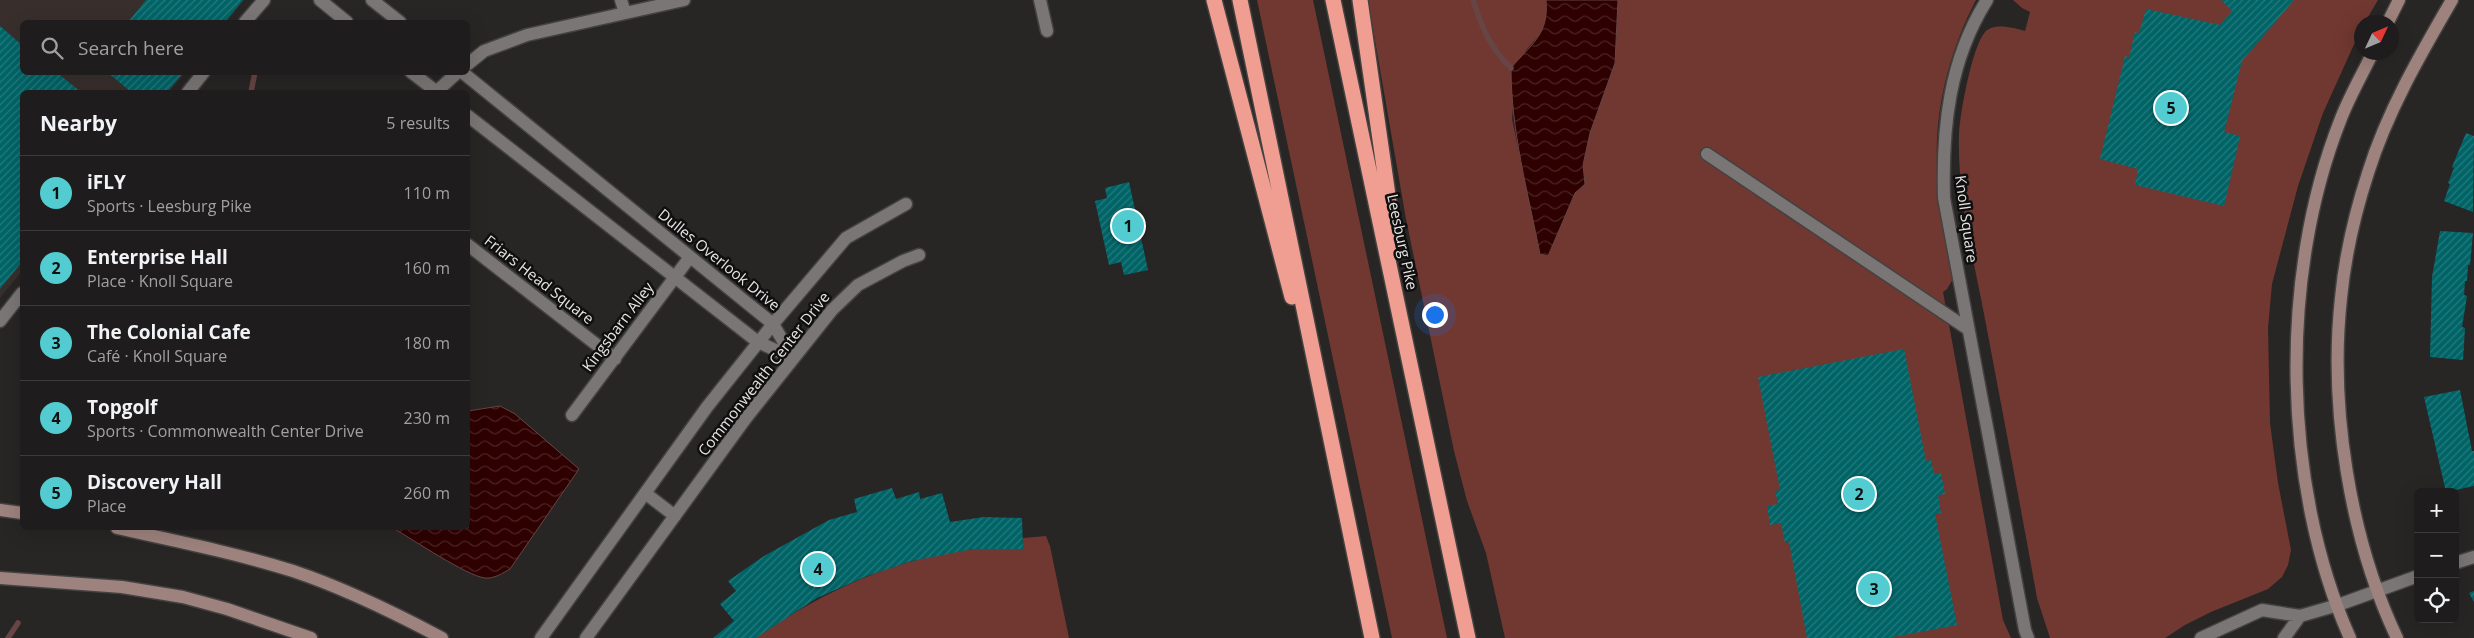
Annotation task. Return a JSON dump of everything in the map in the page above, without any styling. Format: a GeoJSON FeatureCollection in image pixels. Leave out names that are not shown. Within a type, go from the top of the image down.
{"type":"FeatureCollection","features":[{"type":"Feature","properties":{"kind":"highway"},"geometry":{"type":"LineString","coordinates":[[1214,0],[1336,468]]}},
{"type":"Feature","properties":{"kind":"highway"},"geometry":{"type":"LineString","coordinates":[[1240,0],[1372,638]]}},
{"type":"Feature","properties":{"kind":"highway","name":"Leesburg Pike"},"geometry":{"type":"LineString","coordinates":[[1333,0],[1468,638]]}},
{"type":"Feature","properties":{"kind":"highway"},"geometry":{"type":"LineString","coordinates":[[1360,0],[1380,152],[1422,419]]}},
{"type":"Feature","properties":{"kind":"street"},"geometry":{"type":"LineString","coordinates":[[247,20],[264,0]]}},
{"type":"Feature","properties":{"kind":"street"},"geometry":{"type":"LineString","coordinates":[[320,0],[345,20]]}},
{"type":"Feature","properties":{"kind":"street"},"geometry":{"type":"LineString","coordinates":[[372,0],[397,20]]}},
{"type":"Feature","properties":{"kind":"street"},"geometry":{"type":"LineString","coordinates":[[622,0],[624,13]]}},
{"type":"Feature","properties":{"kind":"street"},"geometry":{"type":"LineString","coordinates":[[470,62],[484,51],[506,42],[684,0]]}},
{"type":"Feature","properties":{"kind":"street"},"geometry":{"type":"LineString","coordinates":[[1040,0],[1047,31]]}},
{"type":"Feature","properties":{"kind":"street","name":"Knoll Square"},"geometry":{"type":"LineString","coordinates":[[1987,0],[1967,38],[1955,72],[1946,115],[1942,155],[1944,198],[2028,638]]}},
{"type":"Feature","properties":{"kind":"street"},"geometry":{"type":"LineString","coordinates":[[2392,15],[2399,0]]}},
{"type":"Feature","properties":{"kind":"street"},"geometry":{"type":"LineString","coordinates":[[2397,638],[2378,590],[2357,525],[2342,432],[2338,353],[2341,297],[2352,234],[2368,172],[2388,120],[2410,74],[2452,0]]}},
{"type":"Feature","properties":{"kind":"street"},"geometry":{"type":"LineString","coordinates":[[2350,638],[2320,548],[2304,469],[2298,418],[2297,329],[2308,243],[2328,157],[2340,120],[2369,60]]}},
{"type":"Feature","properties":{"kind":"street"},"geometry":{"type":"LineString","coordinates":[[190,90],[202,75]]}},
{"type":"Feature","properties":{"kind":"street"},"geometry":{"type":"LineString","coordinates":[[415,75],[434,90]]}},
{"type":"Feature","properties":{"kind":"street"},"geometry":{"type":"LineString","coordinates":[[438,90],[455,75]]}},
{"type":"Feature","properties":{"kind":"street","name":"Dulles Overlook Drive"},"geometry":{"type":"LineString","coordinates":[[466,75],[773,324],[793,358]]}},
{"type":"Feature","properties":{"kind":"street"},"geometry":{"type":"LineString","coordinates":[[470,118],[758,342],[793,358]]}},
{"type":"Feature","properties":{"kind":"street"},"geometry":{"type":"LineString","coordinates":[[1707,154],[1968,329]]}},
{"type":"Feature","properties":{"kind":"street","name":"Commonwealth Center Drive"},"geometry":{"type":"LineString","coordinates":[[541,638],[645,493],[773,324],[846,238],[906,204]]}},
{"type":"Feature","properties":{"kind":"street","name":"Friars Head Square"},"geometry":{"type":"LineString","coordinates":[[470,247],[615,359]]}},
{"type":"Feature","properties":{"kind":"street","name":"Commonwealth Center Drive"},"geometry":{"type":"LineString","coordinates":[[586,638],[746,418],[832,310],[858,285],[903,261],[919,256]]}},
{"type":"Feature","properties":{"kind":"street","name":"Kingsbarn Alley"},"geometry":{"type":"LineString","coordinates":[[572,415],[690,257]]}},
{"type":"Feature","properties":{"kind":"street"},"geometry":{"type":"LineString","coordinates":[[0,321],[20,296]]}},
{"type":"Feature","properties":{"kind":"street"},"geometry":{"type":"LineString","coordinates":[[645,493],[675,516]]}},
{"type":"Feature","properties":{"kind":"street"},"geometry":{"type":"LineString","coordinates":[[0,510],[20,514]]}},
{"type":"Feature","properties":{"kind":"street"},"geometry":{"type":"LineString","coordinates":[[125,530],[228,553],[295,572],[397,615],[442,638]]}},
{"type":"Feature","properties":{"kind":"street"},"geometry":{"type":"LineString","coordinates":[[2459,562],[2474,557]]}},
{"type":"Feature","properties":{"kind":"street"},"geometry":{"type":"LineString","coordinates":[[2201,638],[2262,610],[2300,616],[2338,605],[2414,577]]}},
{"type":"Feature","properties":{"kind":"street"},"geometry":{"type":"LineString","coordinates":[[0,578],[122,587],[183,597],[227,609],[311,638]]}},
{"type":"Feature","properties":{"kind":"street"},"geometry":{"type":"LineString","coordinates":[[2284,638],[2300,616]]}},
{"type":"Feature","properties":{"kind":"shaded area"},"geometry":{"type":"Polygon","coordinates":[[[0,0],[244,0],[228,20],[20,20],[20,75],[183,75],[171,90],[20,90],[20,273],[0,298],[0,0]]]}},
{"type":"Feature","properties":{"kind":"shaded area"},"geometry":{"type":"Polygon","coordinates":[[[1257,0],[1313,0],[1447,638],[1392,638],[1257,0]]]}},
{"type":"Feature","properties":{"kind":"shaded area"},"geometry":{"type":"Polygon","coordinates":[[[1368,0],[1546,0],[1548,14],[1544,30],[1526,50],[1511,82],[1514,94],[1512,119],[1540,254],[1548,256],[1575,193],[1585,184],[1583,165],[1590,133],[1615,63],[1618,0],[1976,0],[1957,42],[1950,64],[1944,86],[1937,132],[1938,178],[1954,277],[1943,292],[2003,620],[2011,638],[1505,638],[1486,553],[1467,501],[1454,451],[1406,219],[1368,0]]]}},
{"type":"Feature","properties":{"kind":"shaded area"},"geometry":{"type":"Polygon","coordinates":[[[2013,0],[2378,0],[2369,15],[2354,15],[2354,44],[2323,113],[2298,186],[2272,284],[2268,328],[2270,423],[2278,483],[2291,550],[2288,565],[2282,577],[2268,589],[2211,612],[2165,638],[2050,638],[2037,598],[1967,225],[1959,157],[1959,134],[1964,96],[1971,65],[1980,40],[1989,29],[1999,26],[2025,31],[2030,12],[2013,0]]]}},
{"type":"Feature","properties":{"kind":"shaded area"},"geometry":{"type":"Polygon","coordinates":[[[1046,536],[1050,546],[1069,638],[756,638],[832,592],[886,569],[915,560],[973,549],[1023,549],[1023,538],[1046,536]]]}},
{"type":"Feature","properties":{"kind":"water"},"geometry":{"type":"Polygon","coordinates":[[[1546,0],[1618,0],[1615,63],[1590,133],[1583,165],[1585,184],[1575,193],[1548,256],[1540,254],[1526,185],[1514,115],[1511,68],[1538,38],[1545,22],[1546,0]]]}},
{"type":"Feature","properties":{"kind":"water"},"geometry":{"type":"Polygon","coordinates":[[[500,406],[515,414],[579,469],[510,569],[495,577],[488,578],[466,571],[396,530],[470,530],[470,411],[500,406]]]}},
{"type":"Feature","properties":{"kind":"building"},"geometry":{"type":"Polygon","coordinates":[[[146,0],[243,0],[227,20],[130,20],[146,0]]]}},
{"type":"Feature","properties":{"kind":"building"},"geometry":{"type":"Polygon","coordinates":[[[2221,0],[2294,0],[2242,61],[2224,132],[2240,136],[2224,206],[2135,185],[2138,169],[2100,159],[2125,56],[2129,57],[2135,32],[2139,33],[2146,9],[2220,25],[2232,11],[2221,0]]]}},
{"type":"Feature","properties":{"kind":"building"},"geometry":{"type":"Polygon","coordinates":[[[0,26],[20,43],[20,75],[60,75],[78,90],[20,90],[20,264],[0,289],[0,26]]]}},
{"type":"Feature","properties":{"kind":"building"},"geometry":{"type":"Polygon","coordinates":[[[111,75],[181,75],[169,90],[129,90],[111,75]]]}},
{"type":"Feature","properties":{"kind":"building"},"geometry":{"type":"Polygon","coordinates":[[[2466,133],[2474,136],[2473,212],[2444,201],[2454,168],[2452,167],[2466,133]]]}},
{"type":"Feature","properties":{"kind":"building"},"geometry":{"type":"Polygon","coordinates":[[[1129,182],[1148,270],[1124,275],[1121,262],[1109,265],[1095,201],[1107,198],[1105,188],[1129,182]]]}},
{"type":"Feature","properties":{"kind":"building"},"geometry":{"type":"Polygon","coordinates":[[[2440,231],[2473,233],[2470,265],[2468,265],[2467,281],[2465,281],[2464,295],[2467,296],[2462,327],[2465,328],[2463,360],[2430,357],[2432,277],[2440,231]]]}},
{"type":"Feature","properties":{"kind":"building"},"geometry":{"type":"Polygon","coordinates":[[[1904,349],[1926,461],[1931,460],[1934,474],[1941,473],[1945,494],[1938,495],[1941,513],[1935,514],[1957,625],[1888,638],[1807,638],[1789,542],[1785,543],[1781,523],[1770,525],[1767,506],[1778,504],[1775,491],[1780,490],[1758,377],[1904,349]]]}},
{"type":"Feature","properties":{"kind":"building"},"geometry":{"type":"Polygon","coordinates":[[[2460,390],[2472,451],[2474,451],[2474,486],[2459,489],[2445,488],[2424,397],[2460,390]]]}},
{"type":"Feature","properties":{"kind":"building"},"geometry":{"type":"Polygon","coordinates":[[[892,488],[896,499],[919,492],[920,499],[942,493],[950,522],[984,517],[1022,518],[1023,549],[973,549],[912,561],[867,576],[817,598],[756,638],[713,638],[734,621],[720,604],[736,591],[728,581],[764,556],[829,520],[857,512],[854,499],[892,488]]]}},
{"type":"Feature","properties":{"kind":"building"},"geometry":{"type":"Polygon","coordinates":[[[2474,591],[2474,602],[2469,593],[2474,591]]]}},
{"type":"Feature","properties":{"kind":"waterway"},"geometry":{"type":"LineString","coordinates":[[1473,0],[1487,37],[1511,68]]}},
{"type":"Feature","properties":{"kind":"waterway"},"geometry":{"type":"LineString","coordinates":[[251,90],[254,75]]}},
{"type":"Feature","properties":{"kind":"waterway"},"geometry":{"type":"LineString","coordinates":[[8,638],[18,623]]}},
{"type":"Feature","properties":{"kind":"place","name":"Discovery Hall"},"geometry":{"type":"Point","coordinates":[2171,108]}},
{"type":"Feature","properties":{"kind":"place","name":"iFLY"},"geometry":{"type":"Point","coordinates":[1128,226]}},
{"type":"Feature","properties":{"kind":"place","name":"Enterprise Hall"},"geometry":{"type":"Point","coordinates":[1859,494]}},
{"type":"Feature","properties":{"kind":"place","name":"Topgolf"},"geometry":{"type":"Point","coordinates":[818,569]}},
{"type":"Feature","properties":{"kind":"place","name":"The Colonial Cafe"},"geometry":{"type":"Point","coordinates":[1874,589]}}]}
